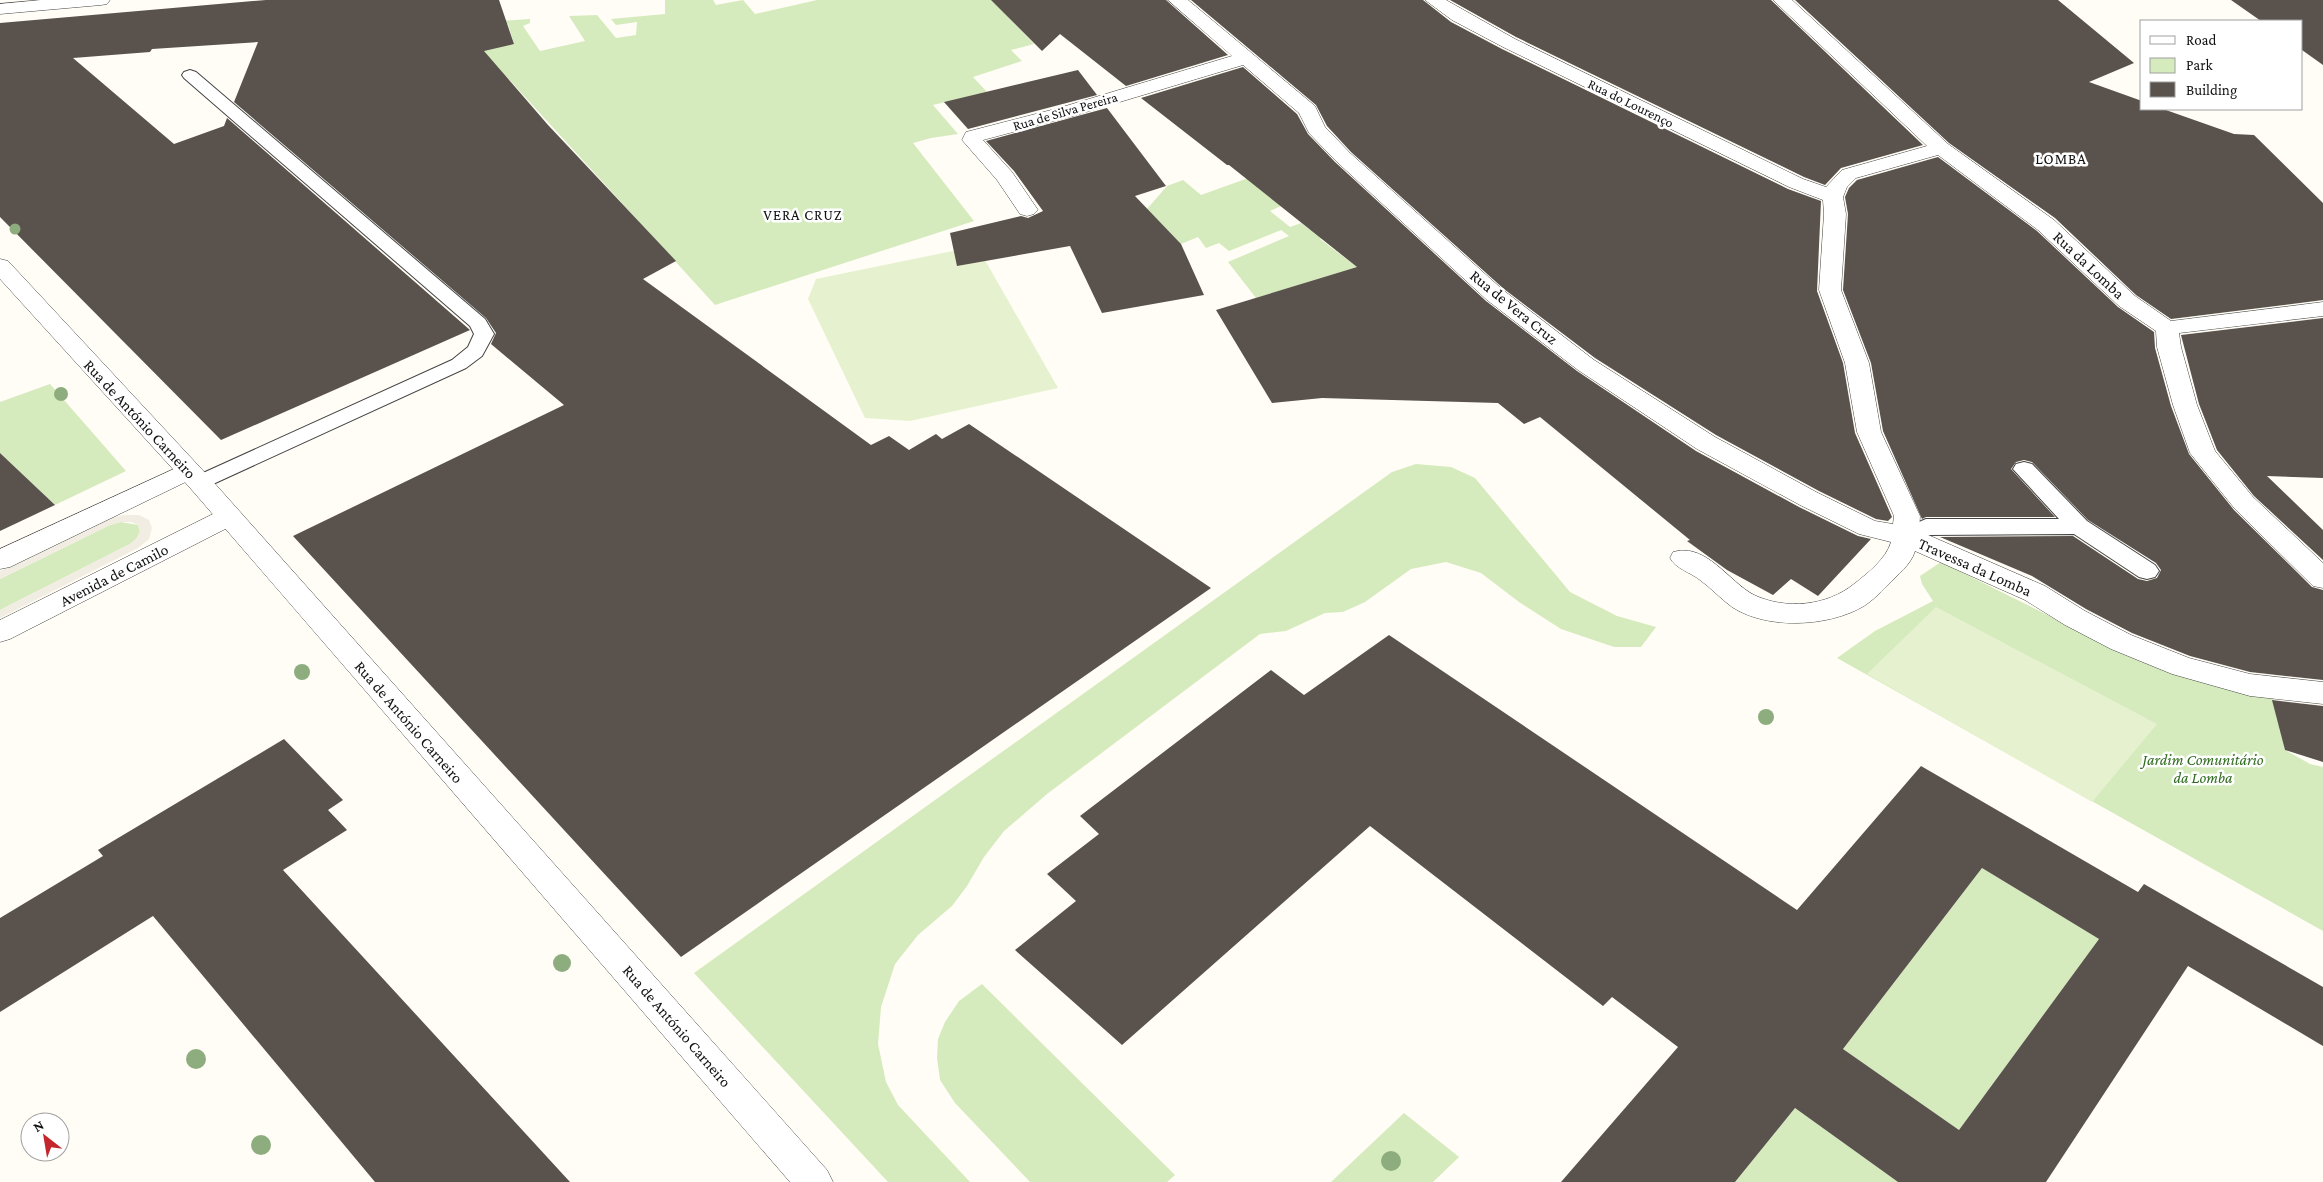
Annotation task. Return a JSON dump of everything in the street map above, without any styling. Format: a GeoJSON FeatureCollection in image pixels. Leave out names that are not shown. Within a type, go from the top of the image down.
{"type":"FeatureCollection","features":[{"type":"Feature","properties":{"kind":"street"},"geometry":{"type":"LineString","coordinates":[[0,9],[101,0]]}},
{"type":"Feature","properties":{"kind":"street","name":"Rua de Vera Cruz"},"geometry":{"type":"LineString","coordinates":[[1177,0],[1308,110],[1316,128],[1343,157],[1495,295],[1586,365],[1706,443],[1809,499],[1868,528],[1906,536]]}},
{"type":"Feature","properties":{"kind":"street","name":"Rua do Lourenço"},"geometry":{"type":"LineString","coordinates":[[1434,0],[1458,16],[1509,44],[1796,183],[1833,197]]}},
{"type":"Feature","properties":{"kind":"street","name":"Rua da Lomba"},"geometry":{"type":"LineString","coordinates":[[1782,0],[1941,148],[2046,225],[2128,301],[2167,328]]}},
{"type":"Feature","properties":{"kind":"street","name":"Rua de Silva Pereira"},"geometry":{"type":"LineString","coordinates":[[1027,210],[1005,176],[972,140],[974,136],[1066,112],[1245,58]]}},
{"type":"Feature","properties":{"kind":"street"},"geometry":{"type":"LineString","coordinates":[[1833,197],[1837,185],[1850,174],[1941,148]]}},
{"type":"Feature","properties":{"kind":"street","name":"Travessa da Lomba"},"geometry":{"type":"LineString","coordinates":[[1833,197],[1835,214],[1830,290],[1856,363],[1869,432],[1907,516],[1906,536],[2035,593],[2075,618],[2121,642],[2182,667],[2250,685],[2323,693]]}},
{"type":"Feature","properties":{"kind":"street","name":"Rua de António Carneiro"},"geometry":{"type":"LineString","coordinates":[[0,266],[193,477],[814,1182]]}},
{"type":"Feature","properties":{"kind":"street"},"geometry":{"type":"LineString","coordinates":[[2323,309],[2167,328],[2169,347],[2185,404],[2203,453],[2244,503],[2323,579]]}},
{"type":"Feature","properties":{"kind":"street"},"geometry":{"type":"LineString","coordinates":[[0,560],[193,477]]}},
{"type":"Feature","properties":{"kind":"street","name":"Avenida de Camilo"},"geometry":{"type":"LineString","coordinates":[[0,632],[228,517]]}},
{"type":"Feature","properties":{"kind":"street"},"geometry":{"type":"LineString","coordinates":[[1683,558],[1708,572],[1743,601],[1775,613],[1804,614],[1831,608],[1854,599],[1900,556],[1906,536]]}},
{"type":"Feature","properties":{"kind":"lane"},"geometry":{"type":"LineString","coordinates":[[190,75],[478,323],[484,334],[481,346],[473,356],[460,364],[193,477]]}},
{"type":"Feature","properties":{"kind":"lane"},"geometry":{"type":"LineString","coordinates":[[2024,469],[2079,526],[2147,571]]}},
{"type":"Feature","properties":{"kind":"lane"},"geometry":{"type":"LineString","coordinates":[[1906,536],[1926,527],[2079,526]]}},
{"type":"Feature","properties":{"kind":"green space"},"geometry":{"type":"Polygon","coordinates":[[[665,0],[713,0],[716,5],[743,0],[755,14],[817,0],[1057,0],[1007,16],[1034,44],[1011,50],[1022,61],[973,77],[987,92],[933,105],[958,134],[913,143],[974,221],[715,305],[506,76],[478,83],[407,50],[514,44],[508,24],[501,25],[500,21],[530,19],[530,23],[523,26],[540,51],[585,41],[569,16],[597,15],[616,38],[636,35],[637,22],[616,25],[611,19],[665,14],[665,0]]]}},
{"type":"Feature","properties":{"kind":"green space"},"geometry":{"type":"Polygon","coordinates":[[[1265,172],[1259,188],[1281,206],[1270,211],[1290,227],[1301,223],[1309,229],[1319,226],[1328,235],[1320,239],[1357,267],[1256,298],[1228,262],[1289,236],[1281,230],[1229,251],[1219,243],[1206,248],[1198,237],[1181,244],[1147,209],[1167,186],[1183,180],[1201,195],[1265,172]]]}},
{"type":"Feature","properties":{"kind":"green space"},"geometry":{"type":"Polygon","coordinates":[[[977,246],[1058,388],[910,421],[865,418],[808,299],[816,279],[977,246]]]}},
{"type":"Feature","properties":{"kind":"green space"},"geometry":{"type":"Polygon","coordinates":[[[50,384],[126,471],[55,505],[0,453],[0,402],[50,384]]]}},
{"type":"Feature","properties":{"kind":"green space"},"geometry":{"type":"Polygon","coordinates":[[[1416,464],[1451,467],[1475,478],[1570,592],[1617,616],[1656,627],[1641,647],[1614,647],[1561,629],[1519,602],[1481,573],[1446,562],[1411,569],[1365,602],[1343,612],[1325,613],[1286,631],[1260,634],[1047,794],[1004,831],[984,857],[967,886],[952,906],[918,935],[895,964],[881,1007],[878,1044],[886,1082],[898,1105],[970,1182],[888,1182],[694,973],[1392,472],[1416,464]]]}},
{"type":"Feature","properties":{"kind":"green space"},"geometry":{"type":"Polygon","coordinates":[[[121,522],[138,525],[140,531],[137,538],[130,544],[0,610],[0,579],[110,525],[121,522]]]}},
{"type":"Feature","properties":{"kind":"green space","name":"Jardim Comunitário da Lomba"},"geometry":{"type":"Polygon","coordinates":[[[1941,562],[2100,641],[2273,695],[2285,750],[2310,764],[2323,767],[2323,931],[1837,658],[1875,631],[1933,601],[1922,584],[1920,576],[1941,562]]]}},
{"type":"Feature","properties":{"kind":"green space"},"geometry":{"type":"Polygon","coordinates":[[[1936,607],[2157,724],[2092,802],[1867,674],[1936,607]]]}},
{"type":"Feature","properties":{"kind":"green space"},"geometry":{"type":"Polygon","coordinates":[[[1982,868],[2099,939],[1959,1130],[1843,1049],[1982,868]]]}},
{"type":"Feature","properties":{"kind":"green space"},"geometry":{"type":"Polygon","coordinates":[[[982,984],[1175,1175],[1167,1182],[1030,1182],[955,1103],[940,1080],[937,1058],[938,1039],[945,1022],[959,1001],[982,984]]]}},
{"type":"Feature","properties":{"kind":"green space"},"geometry":{"type":"Polygon","coordinates":[[[1795,1108],[1898,1182],[1735,1182],[1795,1108]]]}},
{"type":"Feature","properties":{"kind":"green space"},"geometry":{"type":"Polygon","coordinates":[[[1404,1113],[1459,1157],[1433,1182],[1331,1182],[1404,1113]]]}},
{"type":"Feature","properties":{"kind":"shaded area"},"geometry":{"type":"Polygon","coordinates":[[[139,515],[149,520],[152,528],[149,539],[138,548],[0,618],[0,610],[130,544],[137,538],[140,531],[138,525],[131,522],[110,525],[0,579],[0,571],[108,518],[139,515]]]}},
{"type":"Feature","properties":{"kind":"building"},"geometry":{"type":"Polygon","coordinates":[[[266,0],[499,0],[514,44],[484,51],[548,125],[676,261],[643,279],[871,445],[889,436],[909,450],[936,434],[942,439],[969,424],[1211,588],[681,957],[293,536],[564,405],[491,344],[496,333],[486,318],[234,102],[258,42],[152,49],[150,52],[73,58],[174,144],[224,126],[227,118],[470,330],[221,440],[0,217],[0,23],[266,0]]]}},
{"type":"Feature","properties":{"kind":"building"},"geometry":{"type":"Polygon","coordinates":[[[991,0],[1166,0],[1228,55],[1126,86],[1060,34],[1042,51],[991,0]]]}},
{"type":"Feature","properties":{"kind":"building"},"geometry":{"type":"Polygon","coordinates":[[[1191,0],[1423,0],[1451,22],[1502,49],[1788,189],[1821,201],[1817,291],[1843,363],[1855,433],[1892,517],[1888,521],[1876,519],[1819,491],[1716,435],[1595,358],[1504,289],[1351,152],[1327,126],[1316,105],[1191,0]]]}},
{"type":"Feature","properties":{"kind":"building"},"geometry":{"type":"Polygon","coordinates":[[[1450,0],[1771,0],[1923,145],[1841,168],[1825,185],[1804,177],[1516,37],[1450,0]]]}},
{"type":"Feature","properties":{"kind":"building"},"geometry":{"type":"Polygon","coordinates":[[[1795,0],[2058,0],[2134,63],[2089,82],[2140,100],[2140,110],[2166,110],[2234,134],[2254,135],[2323,203],[2323,300],[2171,319],[2136,295],[2055,218],[1949,143],[1795,0]]]}},
{"type":"Feature","properties":{"kind":"building"},"geometry":{"type":"Polygon","coordinates":[[[2231,0],[2323,0],[2323,65],[2303,51],[2303,20],[2260,20],[2231,0]]]}},
{"type":"Feature","properties":{"kind":"building"},"geometry":{"type":"Polygon","coordinates":[[[1243,67],[1297,114],[1308,134],[1335,162],[1486,301],[1577,371],[1696,451],[1799,507],[1858,536],[1871,539],[1818,596],[1791,579],[1773,595],[1727,570],[1687,541],[1690,540],[1540,417],[1524,424],[1498,403],[1322,398],[1272,403],[1216,310],[1357,267],[1141,98],[1243,67]]]}},
{"type":"Feature","properties":{"kind":"building"},"geometry":{"type":"Polygon","coordinates":[[[1078,70],[1097,95],[968,129],[944,102],[1078,70]]]}},
{"type":"Feature","properties":{"kind":"building"},"geometry":{"type":"Polygon","coordinates":[[[1107,108],[1166,186],[1135,196],[1181,244],[1204,295],[1102,313],[1070,246],[957,266],[950,233],[1021,216],[1028,218],[1043,211],[1014,171],[986,141],[1107,108]]]}},
{"type":"Feature","properties":{"kind":"building"},"geometry":{"type":"Polygon","coordinates":[[[1938,157],[2037,231],[2118,307],[2154,332],[2155,348],[2171,406],[2189,454],[2234,510],[2312,587],[2323,590],[2323,680],[2250,672],[2190,656],[2132,633],[2086,609],[2032,576],[1940,537],[2073,536],[2138,579],[2147,581],[2157,578],[2161,570],[2156,563],[2088,520],[2032,462],[2024,460],[2016,462],[2011,469],[2055,517],[1926,517],[1922,519],[1883,431],[1871,363],[1843,290],[1848,214],[1845,197],[1849,188],[1857,180],[1938,157]]]}},
{"type":"Feature","properties":{"kind":"building"},"geometry":{"type":"Polygon","coordinates":[[[2323,318],[2323,478],[2267,476],[2323,530],[2323,560],[2254,496],[2217,450],[2199,404],[2181,335],[2323,318]]]}},
{"type":"Feature","properties":{"kind":"building"},"geometry":{"type":"Polygon","coordinates":[[[0,453],[55,505],[0,531],[0,453]]]}},
{"type":"Feature","properties":{"kind":"building"},"geometry":{"type":"Polygon","coordinates":[[[1389,635],[1797,910],[1921,766],[2138,892],[2144,884],[2323,987],[2323,1046],[2188,966],[2046,1182],[1898,1182],[1795,1108],[1735,1182],[1561,1182],[1678,1047],[1612,997],[1603,1006],[1370,826],[1122,1045],[1015,950],[1076,901],[1047,874],[1099,834],[1080,816],[1271,670],[1304,695],[1389,635]],[[1982,868],[1843,1049],[1959,1130],[2099,939],[1982,868]]]}},
{"type":"Feature","properties":{"kind":"building"},"geometry":{"type":"Polygon","coordinates":[[[2272,700],[2323,706],[2323,762],[2285,750],[2272,700]]]}},
{"type":"Feature","properties":{"kind":"building"},"geometry":{"type":"Polygon","coordinates":[[[284,739],[343,800],[328,810],[347,830],[283,870],[570,1182],[375,1182],[153,916],[0,1012],[0,918],[103,856],[98,850],[284,739]]]}},
{"type":"Feature","properties":{"kind":"district","name":"LOMBA"},"geometry":{"type":"Point","coordinates":[2061,159]}},
{"type":"Feature","properties":{"kind":"district","name":"VERA CRUZ"},"geometry":{"type":"Point","coordinates":[803,215]}}]}
